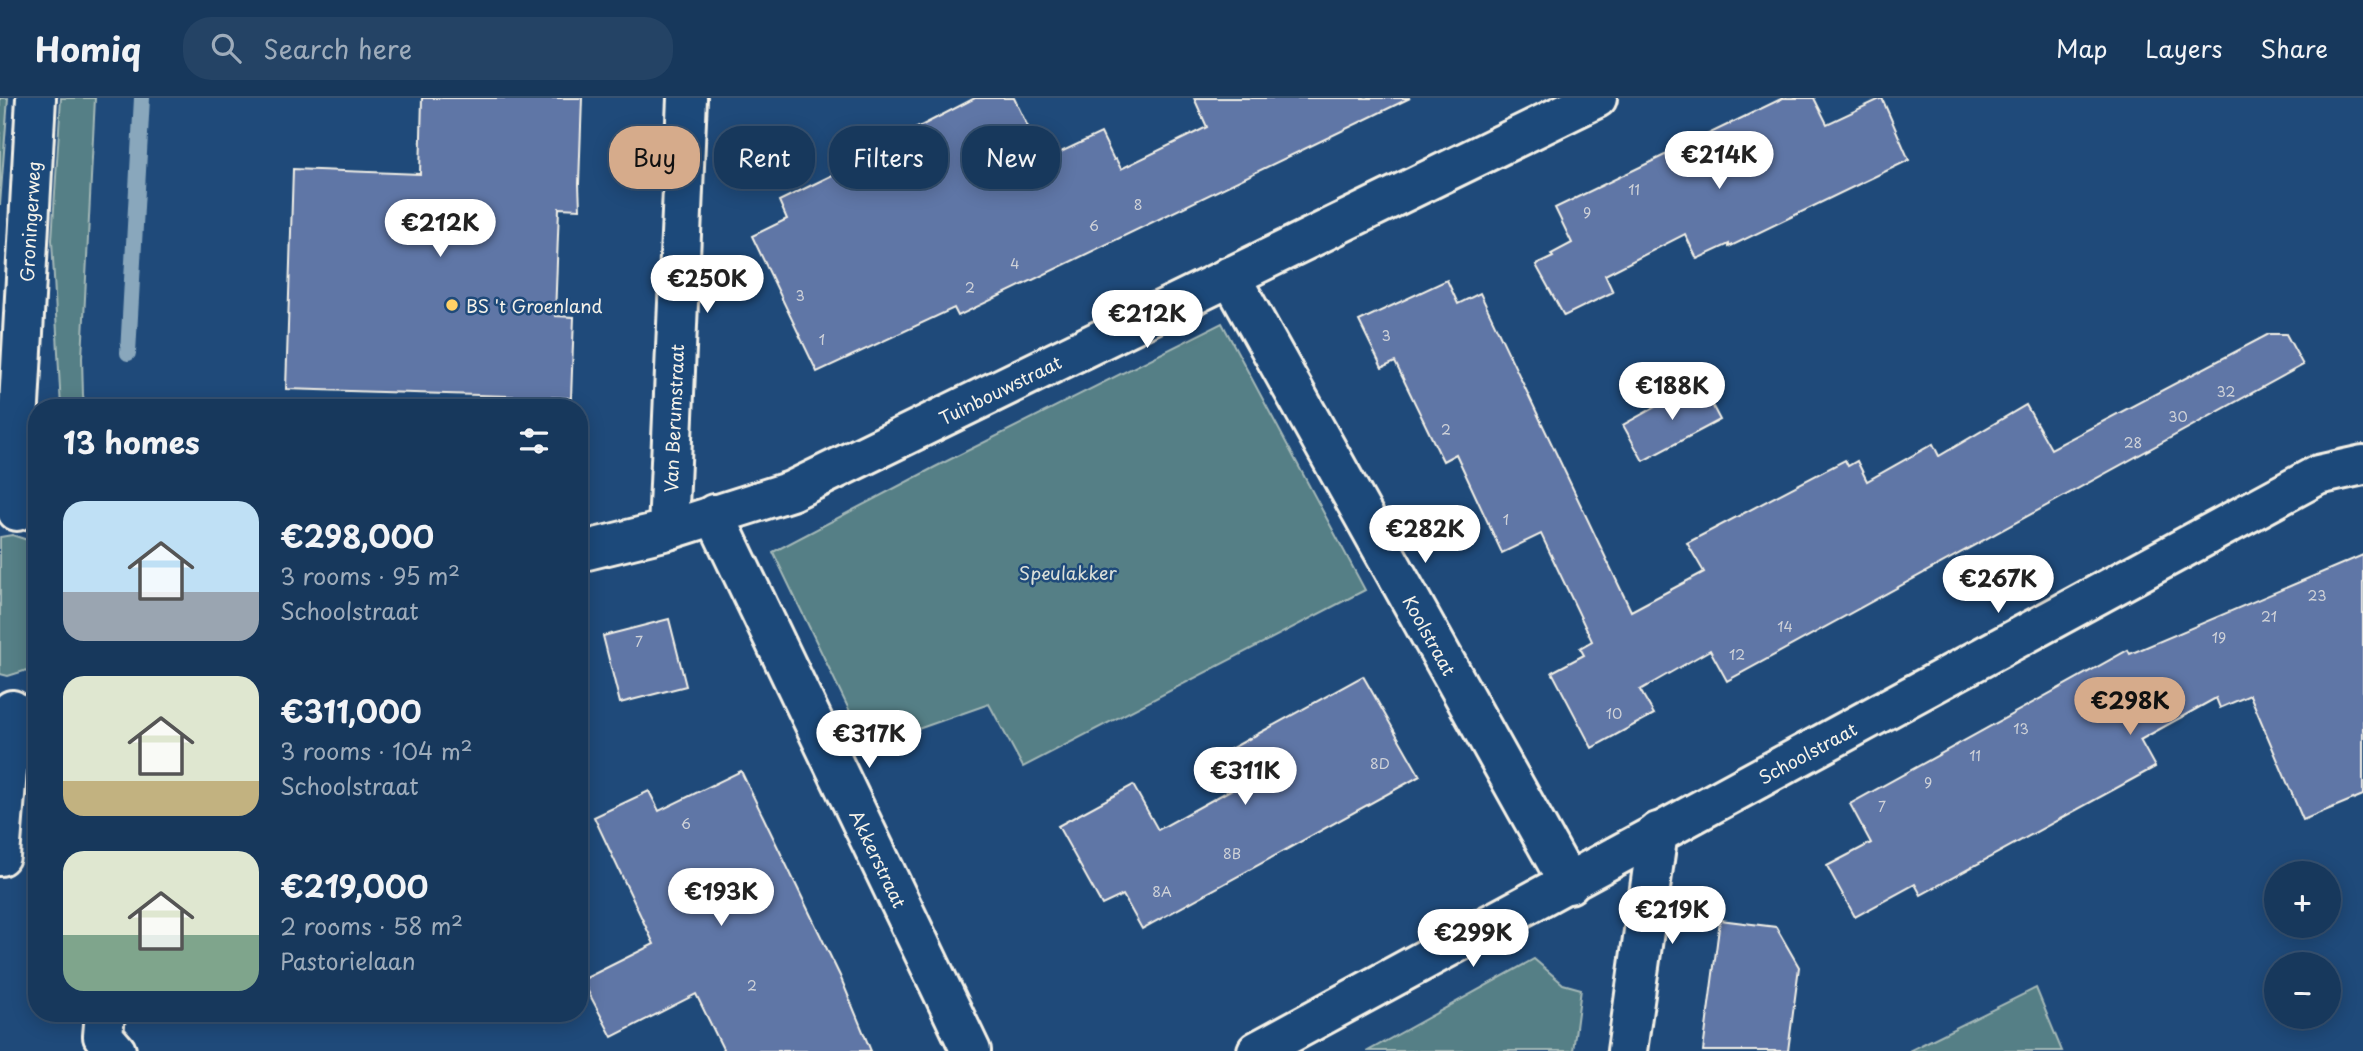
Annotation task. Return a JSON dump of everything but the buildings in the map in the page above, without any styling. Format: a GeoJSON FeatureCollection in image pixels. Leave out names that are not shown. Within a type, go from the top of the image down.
{"type":"FeatureCollection","features":[{"type":"Feature","properties":{"kind":"street","name":"Groningerweg"},"geometry":{"type":"LineString","coordinates":[[18,513],[17,441],[36,98]]}},
{"type":"Feature","properties":{"kind":"street","name":"Van Berumstraat"},"geometry":{"type":"LineString","coordinates":[[668,530],[687,98]]}},
{"type":"Feature","properties":{"kind":"street","name":"Tuinbouwstraat"},"geometry":{"type":"LineString","coordinates":[[588,550],[668,530],[791,491],[1597,98]]}},
{"type":"Feature","properties":{"kind":"street","name":"Koolstraat"},"geometry":{"type":"LineString","coordinates":[[1230,276],[1569,884]]}},
{"type":"Feature","properties":{"kind":"street","name":"Schoolstraat"},"geometry":{"type":"LineString","coordinates":[[1256,1051],[1569,884],[1658,832],[2318,475],[2363,465]]}},
{"type":"Feature","properties":{"kind":"street","name":"Akkerstraat"},"geometry":{"type":"LineString","coordinates":[[714,514],[971,1051]]}},
{"type":"Feature","properties":{"kind":"street"},"geometry":{"type":"LineString","coordinates":[[0,856],[16,708]]}},
{"type":"Feature","properties":{"kind":"street"},"geometry":{"type":"LineString","coordinates":[[1627,1051],[1658,832]]}},
{"type":"Feature","properties":{"kind":"street"},"geometry":{"type":"LineString","coordinates":[[104,1022],[103,1036],[116,1051]]}},
{"type":"Feature","properties":{"kind":"green space"},"geometry":{"type":"Polygon","coordinates":[[[0,98],[8,98],[0,205],[0,98]]]}},
{"type":"Feature","properties":{"kind":"green space"},"geometry":{"type":"Polygon","coordinates":[[[61,98],[95,98],[82,358],[84,399],[61,399],[52,240],[61,98]]]}},
{"type":"Feature","properties":{"kind":"green space","name":"Speulakker"},"geometry":{"type":"Polygon","coordinates":[[[1222,323],[1365,590],[1023,767],[989,704],[867,747],[773,552],[935,467],[1222,323]]]}},
{"type":"Feature","properties":{"kind":"green space"},"geometry":{"type":"Polygon","coordinates":[[[12,535],[28,540],[28,670],[8,676],[0,674],[0,537],[12,535]]]}},
{"type":"Feature","properties":{"kind":"green space"},"geometry":{"type":"Polygon","coordinates":[[[1534,959],[1563,984],[1581,989],[1573,1051],[1368,1051],[1534,959]]]}},
{"type":"Feature","properties":{"kind":"green space"},"geometry":{"type":"Polygon","coordinates":[[[2036,988],[2062,1051],[1909,1051],[2036,988]]]}},
{"type":"Feature","properties":{"kind":"waterway"},"geometry":{"type":"LineString","coordinates":[[128,353],[142,98]]}},
{"type":"Feature","properties":{"kind":"place","name":"BS 't Groenland"},"geometry":{"type":"Point","coordinates":[452,305]}}]}
